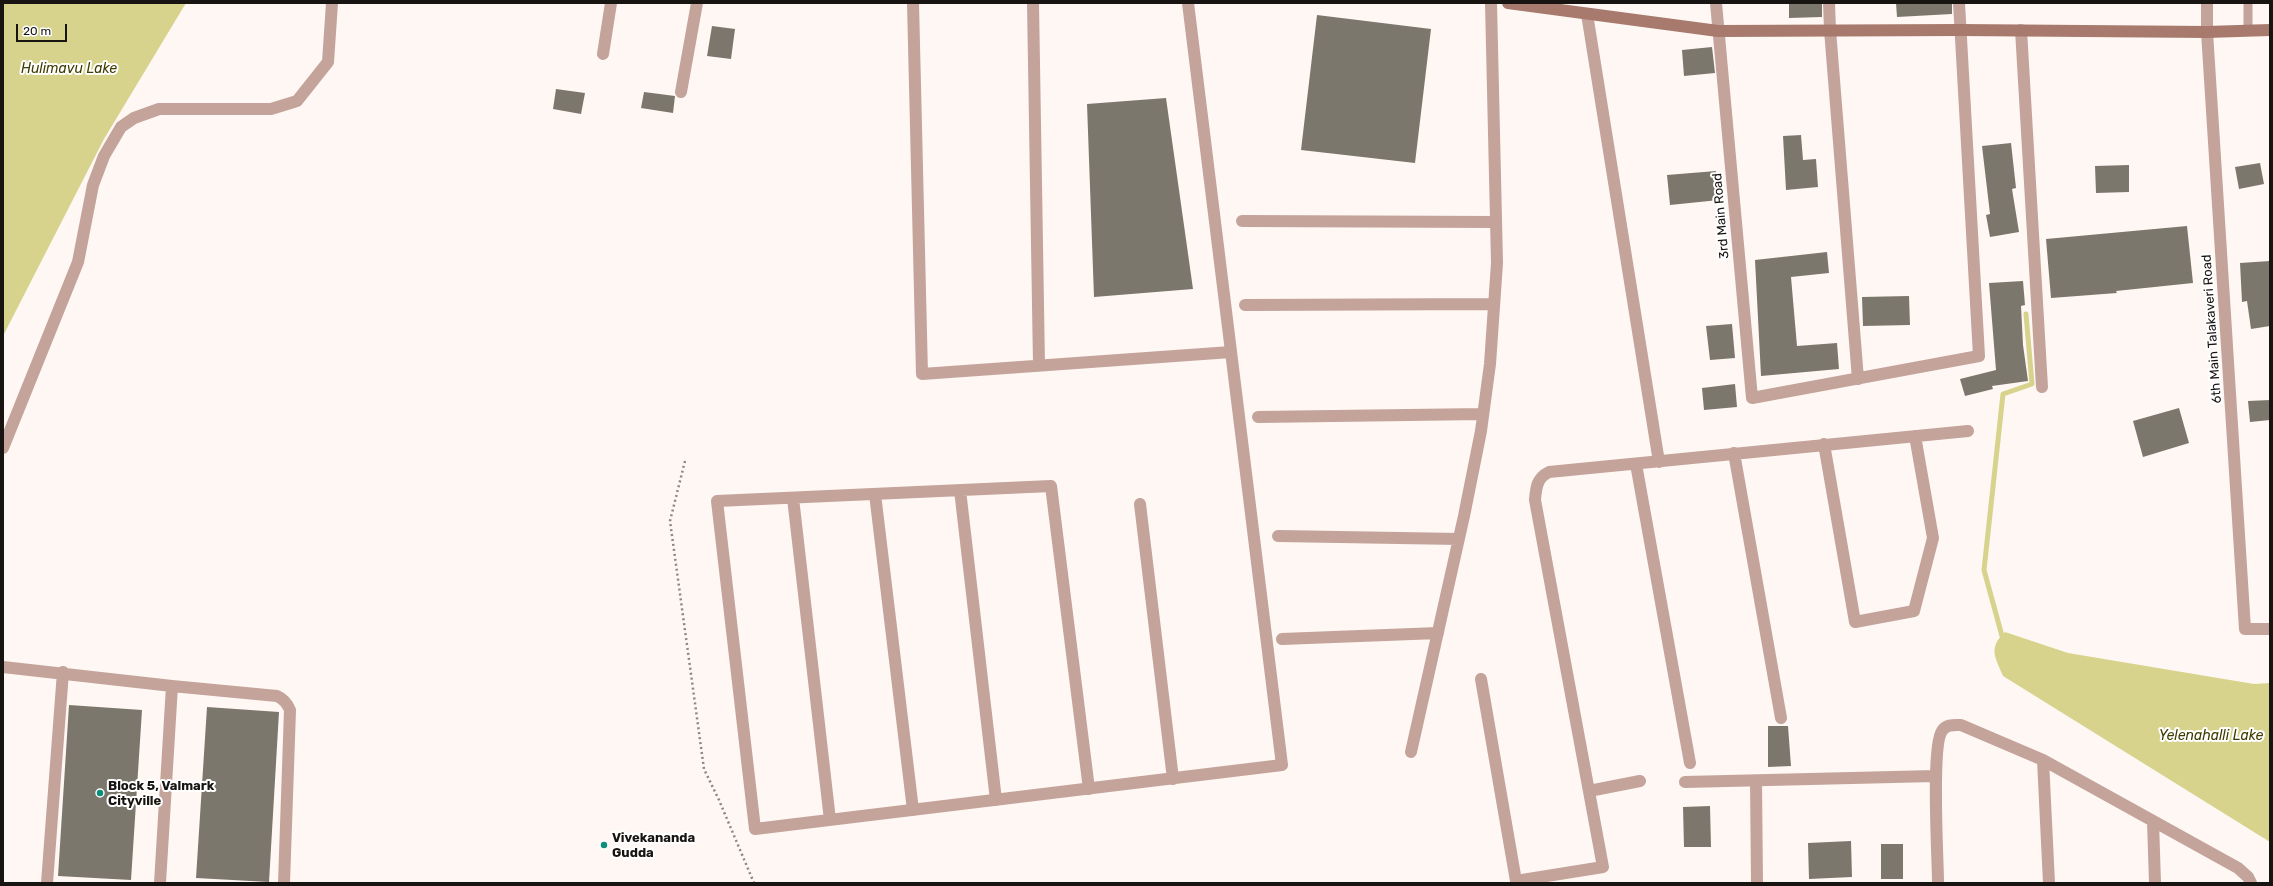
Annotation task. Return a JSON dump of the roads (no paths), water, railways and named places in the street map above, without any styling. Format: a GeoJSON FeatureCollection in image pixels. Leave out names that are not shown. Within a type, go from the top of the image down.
{"type":"FeatureCollection","features":[{"type":"Feature","properties":{"kind":"street"},"geometry":{"type":"LineString","coordinates":[[3,448],[78,262],[93,185],[104,156],[121,127],[134,118],[159,109],[271,109],[297,101],[328,62],[332,3]]}},
{"type":"Feature","properties":{"kind":"street"},"geometry":{"type":"LineString","coordinates":[[603,54],[611,3]]}},
{"type":"Feature","properties":{"kind":"street"},"geometry":{"type":"LineString","coordinates":[[681,92],[697,3]]}},
{"type":"Feature","properties":{"kind":"street"},"geometry":{"type":"LineString","coordinates":[[913,3],[922,374],[1230,352]]}},
{"type":"Feature","properties":{"kind":"street"},"geometry":{"type":"LineString","coordinates":[[1033,3],[1039,365]]}},
{"type":"Feature","properties":{"kind":"street"},"geometry":{"type":"LineString","coordinates":[[1089,789],[1051,486],[717,501],[754,829],[1173,779],[1282,765],[1188,3]]}},
{"type":"Feature","properties":{"kind":"street"},"geometry":{"type":"LineString","coordinates":[[1412,752],[1459,539],[1483,414],[1490,364],[1497,263],[1491,3]]}},
{"type":"Feature","properties":{"kind":"street"},"geometry":{"type":"LineString","coordinates":[[1508,3],[1718,31],[2021,30],[2207,32],[2270,30]]}},
{"type":"Feature","properties":{"kind":"street","name":"3rd Main Road"},"geometry":{"type":"LineString","coordinates":[[1716,3],[1752,398],[1858,379]]}},
{"type":"Feature","properties":{"kind":"street"},"geometry":{"type":"LineString","coordinates":[[1829,3],[1858,379],[1979,356],[1959,3]]}},
{"type":"Feature","properties":{"kind":"street","name":"6th Main Talakaveri Road"},"geometry":{"type":"LineString","coordinates":[[2207,3],[2207,32],[2245,629],[2270,629]]}},
{"type":"Feature","properties":{"kind":"street"},"geometry":{"type":"LineString","coordinates":[[1587,14],[1659,462]]}},
{"type":"Feature","properties":{"kind":"street"},"geometry":{"type":"LineString","coordinates":[[2021,30],[2042,388]]}},
{"type":"Feature","properties":{"kind":"street"},"geometry":{"type":"LineString","coordinates":[[1242,222],[1496,222]]}},
{"type":"Feature","properties":{"kind":"street"},"geometry":{"type":"LineString","coordinates":[[1245,304],[1494,304]]}},
{"type":"Feature","properties":{"kind":"street"},"geometry":{"type":"LineString","coordinates":[[1258,417],[1483,414]]}},
{"type":"Feature","properties":{"kind":"street"},"geometry":{"type":"LineString","coordinates":[[1481,679],[1516,881],[1602,867],[1535,500],[1536,485],[1542,475],[1549,472],[1968,431]]}},
{"type":"Feature","properties":{"kind":"street"},"geometry":{"type":"LineString","coordinates":[[1824,444],[1855,622],[1914,610],[1933,538],[1915,436]]}},
{"type":"Feature","properties":{"kind":"street"},"geometry":{"type":"LineString","coordinates":[[1734,453],[1781,718]]}},
{"type":"Feature","properties":{"kind":"street"},"geometry":{"type":"LineString","coordinates":[[1636,464],[1690,763]]}},
{"type":"Feature","properties":{"kind":"street"},"geometry":{"type":"LineString","coordinates":[[960,490],[996,800]]}},
{"type":"Feature","properties":{"kind":"street"},"geometry":{"type":"LineString","coordinates":[[875,494],[913,810]]}},
{"type":"Feature","properties":{"kind":"street"},"geometry":{"type":"LineString","coordinates":[[793,498],[830,820]]}},
{"type":"Feature","properties":{"kind":"street"},"geometry":{"type":"LineString","coordinates":[[1140,504],[1173,779]]}},
{"type":"Feature","properties":{"kind":"street"},"geometry":{"type":"LineString","coordinates":[[1278,536],[1459,539]]}},
{"type":"Feature","properties":{"kind":"street"},"geometry":{"type":"LineString","coordinates":[[1282,639],[1438,634]]}},
{"type":"Feature","properties":{"kind":"street"},"geometry":{"type":"LineString","coordinates":[[3,667],[63,672],[172,686],[277,696],[287,703],[290,710],[284,883]]}},
{"type":"Feature","properties":{"kind":"street"},"geometry":{"type":"LineString","coordinates":[[47,883],[63,672]]}},
{"type":"Feature","properties":{"kind":"street"},"geometry":{"type":"LineString","coordinates":[[160,883],[172,686]]}},
{"type":"Feature","properties":{"kind":"street"},"geometry":{"type":"LineString","coordinates":[[1938,883],[1936,776],[1940,734],[1946,726],[1953,725],[1961,725],[2043,760],[2238,868],[2248,877],[2251,883]]}},
{"type":"Feature","properties":{"kind":"street"},"geometry":{"type":"LineString","coordinates":[[2043,760],[2049,883]]}},
{"type":"Feature","properties":{"kind":"street"},"geometry":{"type":"LineString","coordinates":[[1685,782],[1936,776]]}},
{"type":"Feature","properties":{"kind":"street"},"geometry":{"type":"LineString","coordinates":[[1589,791],[1640,781]]}},
{"type":"Feature","properties":{"kind":"street"},"geometry":{"type":"LineString","coordinates":[[1756,781],[1757,883]]}},
{"type":"Feature","properties":{"kind":"street"},"geometry":{"type":"LineString","coordinates":[[2153,821],[2155,883]]}},
{"type":"Feature","properties":{"kind":"lane"},"geometry":{"type":"LineString","coordinates":[[2248,3],[2248,30]]}},
{"type":"Feature","properties":{"kind":"water","name":"Hulimavu Lake"},"geometry":{"type":"Polygon","coordinates":[[[3,3],[186,3],[104,139],[3,336],[3,3]]]}},
{"type":"Feature","properties":{"kind":"water","name":"Yelenahalli Lake"},"geometry":{"type":"Polygon","coordinates":[[[2005,632],[2068,653],[2254,684],[2270,683],[2270,842],[2003,676],[1996,658],[1995,648],[1996,643],[2005,632]]]}},
{"type":"Feature","properties":{"kind":"waterway"},"geometry":{"type":"LineString","coordinates":[[2002,636],[1984,570],[2003,394],[2032,384],[2026,314]]}},
{"type":"Feature","properties":{"kind":"place","name":"Block 5, Valmark Cityville"},"geometry":{"type":"Point","coordinates":[100,793]}},
{"type":"Feature","properties":{"kind":"place","name":"Vivekananda Gudda"},"geometry":{"type":"Point","coordinates":[604,845]}}]}
